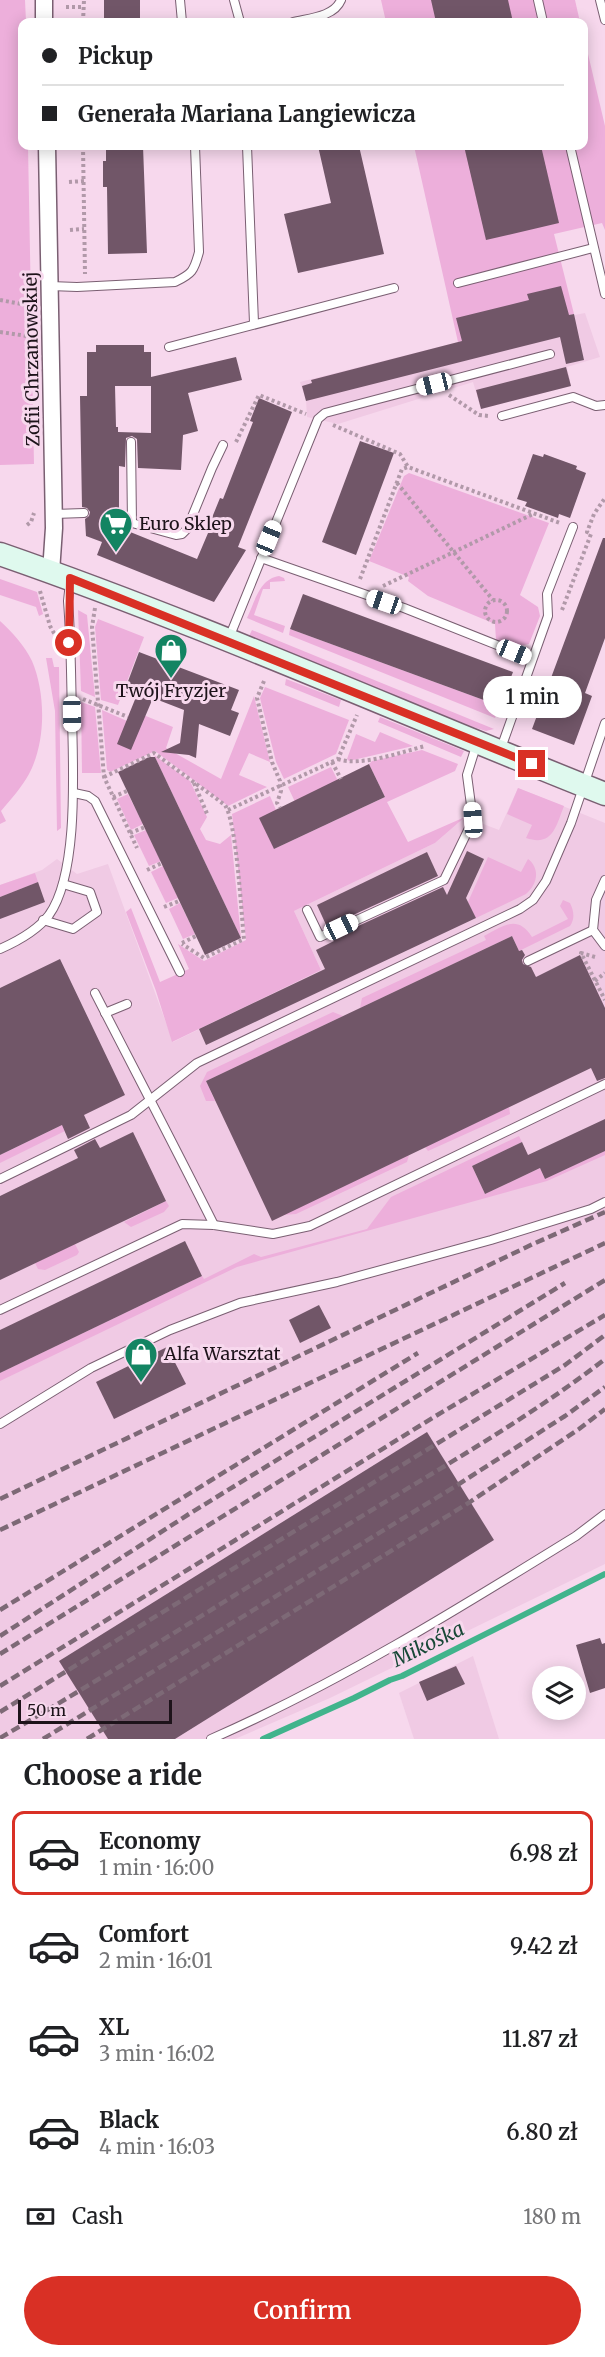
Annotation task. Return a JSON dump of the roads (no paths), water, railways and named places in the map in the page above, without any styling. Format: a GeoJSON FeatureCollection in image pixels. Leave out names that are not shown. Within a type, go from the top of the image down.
{"type":"FeatureCollection","features":[{"type":"Feature","properties":{"kind":"street"},"geometry":{"type":"LineString","coordinates":[[44,0],[44,18]]}},
{"type":"Feature","properties":{"kind":"street","name":"Zofii Chrzanowskiej"},"geometry":{"type":"LineString","coordinates":[[47,150],[54,514],[53,579]]}},
{"type":"Feature","properties":{"kind":"street"},"geometry":{"type":"LineString","coordinates":[[0,554],[53,579],[228,641],[605,794]]}},
{"type":"Feature","properties":{"kind":"lane"},"geometry":{"type":"LineString","coordinates":[[180,0],[182,18]]}},
{"type":"Feature","properties":{"kind":"lane"},"geometry":{"type":"LineString","coordinates":[[234,0],[239,18]]}},
{"type":"Feature","properties":{"kind":"lane"},"geometry":{"type":"LineString","coordinates":[[310,18],[327,14],[338,8],[341,0]]}},
{"type":"Feature","properties":{"kind":"lane"},"geometry":{"type":"LineString","coordinates":[[538,0],[542,18]]}},
{"type":"Feature","properties":{"kind":"lane"},"geometry":{"type":"LineString","coordinates":[[600,0],[605,20]]}},
{"type":"Feature","properties":{"kind":"lane"},"geometry":{"type":"LineString","coordinates":[[50,286],[85,287],[175,282],[189,276],[199,252],[195,150]]}},
{"type":"Feature","properties":{"kind":"lane"},"geometry":{"type":"LineString","coordinates":[[247,150],[254,323]]}},
{"type":"Feature","properties":{"kind":"lane"},"geometry":{"type":"LineString","coordinates":[[571,150],[593,248],[602,270],[605,294]]}},
{"type":"Feature","properties":{"kind":"lane"},"geometry":{"type":"LineString","coordinates":[[458,283],[593,248]]}},
{"type":"Feature","properties":{"kind":"lane"},"geometry":{"type":"LineString","coordinates":[[169,347],[394,288]]}},
{"type":"Feature","properties":{"kind":"lane"},"geometry":{"type":"LineString","coordinates":[[228,641],[318,419],[325,413],[550,354]]}},
{"type":"Feature","properties":{"kind":"lane"},"geometry":{"type":"LineString","coordinates":[[502,416],[573,398],[596,406],[605,405]]}},
{"type":"Feature","properties":{"kind":"lane"},"geometry":{"type":"LineString","coordinates":[[131,442],[132,523]]}},
{"type":"Feature","properties":{"kind":"lane"},"geometry":{"type":"LineString","coordinates":[[110,517],[176,535],[182,534],[187,528],[223,445]]}},
{"type":"Feature","properties":{"kind":"lane"},"geometry":{"type":"LineString","coordinates":[[54,514],[84,513]]}},
{"type":"Feature","properties":{"kind":"lane"},"geometry":{"type":"LineString","coordinates":[[500,751],[548,616],[546,594],[573,527]]}},
{"type":"Feature","properties":{"kind":"lane"},"geometry":{"type":"LineString","coordinates":[[261,558],[531,659]]}},
{"type":"Feature","properties":{"kind":"lane"},"geometry":{"type":"LineString","coordinates":[[0,948],[15,942],[35,929],[49,914],[63,884],[69,845],[74,793],[69,643],[53,579]]}},
{"type":"Feature","properties":{"kind":"lane"},"geometry":{"type":"LineString","coordinates":[[0,1179],[130,1115],[197,1063],[520,909],[533,900],[546,881],[555,860],[605,723]]}},
{"type":"Feature","properties":{"kind":"lane"},"geometry":{"type":"LineString","coordinates":[[307,909],[320,937],[444,880],[473,820],[467,775],[477,742]]}},
{"type":"Feature","properties":{"kind":"lane"},"geometry":{"type":"LineString","coordinates":[[74,793],[88,796],[95,801],[180,972]]}},
{"type":"Feature","properties":{"kind":"lane"},"geometry":{"type":"LineString","coordinates":[[605,880],[596,900],[593,930],[605,946]]}},
{"type":"Feature","properties":{"kind":"lane"},"geometry":{"type":"LineString","coordinates":[[43,920],[73,929],[97,912],[90,892],[63,884]]}},
{"type":"Feature","properties":{"kind":"lane"},"geometry":{"type":"LineString","coordinates":[[528,961],[593,930]]}},
{"type":"Feature","properties":{"kind":"lane"},"geometry":{"type":"LineString","coordinates":[[95,993],[214,1224]]}},
{"type":"Feature","properties":{"kind":"lane"},"geometry":{"type":"LineString","coordinates":[[105,1013],[127,1004]]}},
{"type":"Feature","properties":{"kind":"lane"},"geometry":{"type":"LineString","coordinates":[[0,1310],[182,1224],[214,1224],[273,1234],[310,1226],[605,1084]]}},
{"type":"Feature","properties":{"kind":"lane"},"geometry":{"type":"LineString","coordinates":[[0,1424],[91,1368],[170,1330],[240,1304],[337,1282],[491,1240],[591,1209],[605,1202]]}},
{"type":"Feature","properties":{"kind":"lane"},"geometry":{"type":"LineString","coordinates":[[211,1739],[288,1703],[389,1650],[576,1536],[605,1514]]}},
{"type":"Feature","properties":{"kind":"waterway","name":"Mikośka"},"geometry":{"type":"LineString","coordinates":[[263,1739],[402,1676],[605,1574]]}},
{"type":"Feature","properties":{"kind":"railway"},"geometry":{"type":"LineString","coordinates":[[0,1499],[533,1244],[605,1212]]}},
{"type":"Feature","properties":{"kind":"railway"},"geometry":{"type":"LineString","coordinates":[[0,1530],[605,1243]]}},
{"type":"Feature","properties":{"kind":"railway"},"geometry":{"type":"LineString","coordinates":[[0,1654],[605,1280]]}},
{"type":"Feature","properties":{"kind":"railway"},"geometry":{"type":"LineString","coordinates":[[0,1636],[189,1514],[565,1283]]}},
{"type":"Feature","properties":{"kind":"railway"},"geometry":{"type":"LineString","coordinates":[[0,1686],[434,1417],[605,1315]]}},
{"type":"Feature","properties":{"kind":"railway"},"geometry":{"type":"LineString","coordinates":[[0,1712],[565,1365],[605,1335]]}},
{"type":"Feature","properties":{"kind":"railway"},"geometry":{"type":"LineString","coordinates":[[0,1610],[418,1353]]}},
{"type":"Feature","properties":{"kind":"railway"},"geometry":{"type":"LineString","coordinates":[[0,1738],[479,1445],[575,1382],[605,1359]]}},
{"type":"Feature","properties":{"kind":"railway"},"geometry":{"type":"LineString","coordinates":[[43,1739],[459,1484],[565,1416],[605,1387]]}},
{"type":"Feature","properties":{"kind":"railway"},"geometry":{"type":"LineString","coordinates":[[87,1739],[470,1502],[605,1409]]}},
{"type":"Feature","properties":{"kind":"place","name":"Euro Sklep"},"geometry":{"type":"Point","coordinates":[116,553]}},
{"type":"Feature","properties":{"kind":"place","name":"Twój Fryzjer"},"geometry":{"type":"Point","coordinates":[171,679]}},
{"type":"Feature","properties":{"kind":"place","name":"Alfa Warsztat"},"geometry":{"type":"Point","coordinates":[141,1383]}}]}
